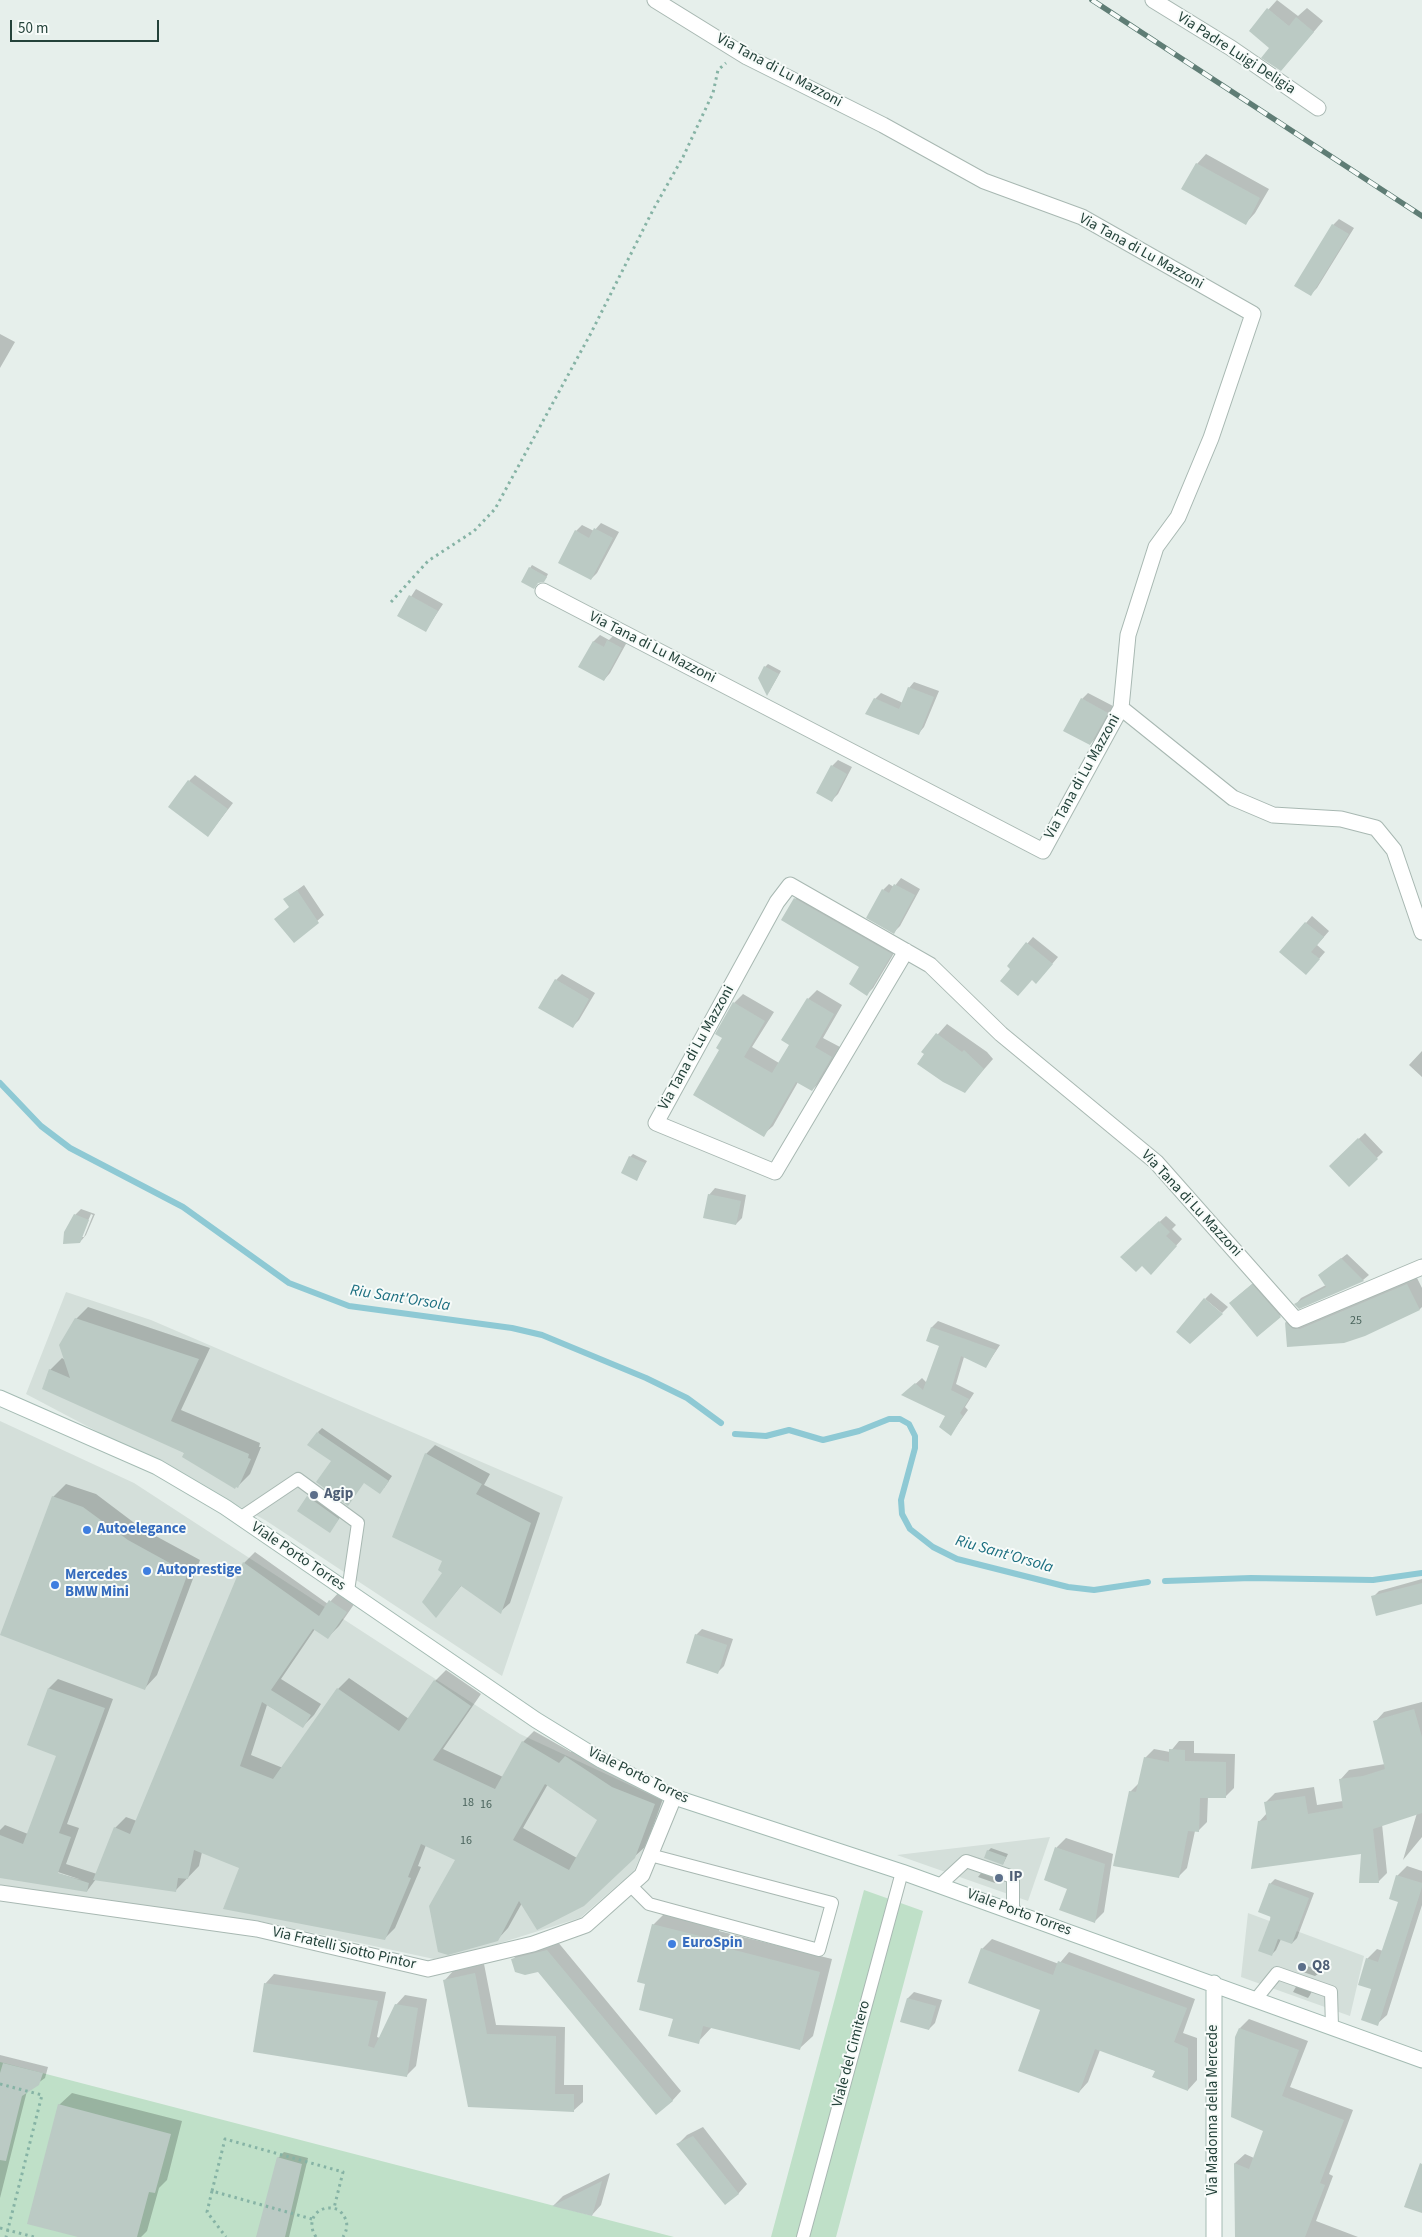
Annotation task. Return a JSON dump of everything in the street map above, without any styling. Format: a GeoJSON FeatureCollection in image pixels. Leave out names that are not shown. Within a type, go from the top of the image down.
{"type":"FeatureCollection","features":[{"type":"Feature","properties":{"kind":"street","name":"Via Tana di Lu Mazzoni"},"geometry":{"type":"LineString","coordinates":[[543,591],[1043,851],[1121,708],[1128,635],[1156,547],[1178,517],[1211,438],[1253,314],[1082,217],[984,181],[883,125],[737,51],[655,0]]}},
{"type":"Feature","properties":{"kind":"street","name":"Via Padre Luigi Deligia"},"geometry":{"type":"LineString","coordinates":[[1153,0],[1231,48],[1318,108]]}},
{"type":"Feature","properties":{"kind":"street","name":"Via Tana di Lu Mazzoni"},"geometry":{"type":"LineString","coordinates":[[1121,708],[1233,798],[1274,815],[1341,819],[1376,828],[1394,850],[1422,932]]}},
{"type":"Feature","properties":{"kind":"street","name":"Via Tana di Lu Mazzoni"},"geometry":{"type":"LineString","coordinates":[[906,951],[775,1172],[656,1123],[777,902],[790,886],[906,951],[930,965],[1001,1034],[1156,1162],[1296,1320],[1422,1268]]}},
{"type":"Feature","properties":{"kind":"street","name":"Viale Porto Torres"},"geometry":{"type":"LineString","coordinates":[[0,1398],[157,1467],[240,1518],[536,1720],[600,1760],[674,1797],[940,1885],[1422,2060]]}},
{"type":"Feature","properties":{"kind":"street","name":"Via Fratelli Siotto Pintor"},"geometry":{"type":"LineString","coordinates":[[0,1893],[257,1929],[428,1969],[533,1944],[586,1925],[642,1875],[674,1797]]}},
{"type":"Feature","properties":{"kind":"street","name":"Via Madonna della Mercede"},"geometry":{"type":"LineString","coordinates":[[1214,1983],[1214,2237]]}},
{"type":"Feature","properties":{"kind":"lane"},"geometry":{"type":"LineString","coordinates":[[240,1518],[298,1479],[358,1523],[348,1591]]}},
{"type":"Feature","properties":{"kind":"lane"},"geometry":{"type":"LineString","coordinates":[[630,1885],[649,1904],[819,1950],[832,1903],[650,1855]]}},
{"type":"Feature","properties":{"kind":"lane"},"geometry":{"type":"LineString","coordinates":[[940,1885],[966,1861],[1013,1877],[1013,1912]]}},
{"type":"Feature","properties":{"kind":"lane","name":"Viale del Cimitero"},"geometry":{"type":"LineString","coordinates":[[803,2237],[902,1872]]}},
{"type":"Feature","properties":{"kind":"lane"},"geometry":{"type":"LineString","coordinates":[[1256,1999],[1277,1973],[1331,1992],[1332,2027]]}},
{"type":"Feature","properties":{"kind":"path"},"geometry":{"type":"LineString","coordinates":[[391,602],[428,562],[474,531],[495,509],[592,333],[653,210],[683,157],[713,94],[718,70],[737,51]]}},
{"type":"Feature","properties":{"kind":"path"},"geometry":{"type":"LineString","coordinates":[[0,2084],[42,2095],[6,2237]]}},
{"type":"Feature","properties":{"kind":"path"},"geometry":{"type":"LineString","coordinates":[[226,2237],[207,2212],[225,2139],[343,2172],[334,2208]]}},
{"type":"Feature","properties":{"kind":"path"},"geometry":{"type":"LineString","coordinates":[[212,2192],[312,2219]]}},
{"type":"Feature","properties":{"kind":"path"},"geometry":{"type":"LineString","coordinates":[[316,2237],[311,2226],[312,2219],[321,2209],[334,2208],[340,2210],[347,2220],[346,2232],[343,2237]]}},
{"type":"Feature","properties":{"kind":"path"},"geometry":{"type":"LineString","coordinates":[[0,2228],[34,2237]]}},
{"type":"Feature","properties":{"kind":"shaded area"},"geometry":{"type":"Polygon","coordinates":[[[66,1292],[151,1320],[563,1497],[502,1676],[265,1520],[26,1394],[66,1292]]]}},
{"type":"Feature","properties":{"kind":"shaded area"},"geometry":{"type":"Polygon","coordinates":[[[0,1421],[134,1483],[520,1734],[664,1801],[634,1871],[580,1918],[465,1954],[434,1959],[258,1921],[0,1888],[0,1421]]]}},
{"type":"Feature","properties":{"kind":"shaded area","name":"IP"},"geometry":{"type":"Polygon","coordinates":[[[1050,1837],[1028,1901],[897,1855],[1050,1837]]]}},
{"type":"Feature","properties":{"kind":"shaded area","name":"Q8"},"geometry":{"type":"Polygon","coordinates":[[[1248,1913],[1364,1956],[1350,2016],[1241,1977],[1248,1913]]]}},
{"type":"Feature","properties":{"kind":"green space"},"geometry":{"type":"Polygon","coordinates":[[[864,1890],[923,1911],[836,2237],[771,2237],[864,1890]]]}},
{"type":"Feature","properties":{"kind":"green space"},"geometry":{"type":"Polygon","coordinates":[[[0,2062],[674,2237],[0,2237],[0,2062]]]}},
{"type":"Feature","properties":{"kind":"building"},"geometry":{"type":"Polygon","coordinates":[[[1267,8],[1289,26],[1296,17],[1314,32],[1281,71],[1261,58],[1269,48],[1249,31],[1267,8]]]}},
{"type":"Feature","properties":{"kind":"building"},"geometry":{"type":"Polygon","coordinates":[[[1196,163],[1260,198],[1246,225],[1181,189],[1196,163]]]}},
{"type":"Feature","properties":{"kind":"building"},"geometry":{"type":"Polygon","coordinates":[[[1332,224],[1349,234],[1311,296],[1294,286],[1332,224]]]}},
{"type":"Feature","properties":{"kind":"building"},"geometry":{"type":"Polygon","coordinates":[[[594,528],[613,538],[591,580],[558,563],[575,530],[589,538],[594,528]]]}},
{"type":"Feature","properties":{"kind":"building"},"geometry":{"type":"Polygon","coordinates":[[[529,567],[547,577],[544,582],[538,583],[534,589],[521,582],[529,567]]]}},
{"type":"Feature","properties":{"kind":"building"},"geometry":{"type":"Polygon","coordinates":[[[409,595],[438,611],[426,632],[397,616],[409,595]]]}},
{"type":"Feature","properties":{"kind":"building"},"geometry":{"type":"Polygon","coordinates":[[[607,640],[622,648],[604,681],[578,667],[593,641],[604,647],[607,640]]]}},
{"type":"Feature","properties":{"kind":"building"},"geometry":{"type":"Polygon","coordinates":[[[764,666],[779,674],[767,696],[758,678],[764,666]]]}},
{"type":"Feature","properties":{"kind":"building"},"geometry":{"type":"Polygon","coordinates":[[[908,687],[934,697],[919,735],[865,714],[874,698],[899,709],[908,687]]]}},
{"type":"Feature","properties":{"kind":"building"},"geometry":{"type":"Polygon","coordinates":[[[1081,698],[1108,713],[1090,745],[1063,731],[1081,698]]]}},
{"type":"Feature","properties":{"kind":"building"},"geometry":{"type":"Polygon","coordinates":[[[831,765],[847,774],[832,802],[816,793],[831,765]]]}},
{"type":"Feature","properties":{"kind":"building"},"geometry":{"type":"Polygon","coordinates":[[[188,780],[228,809],[208,837],[168,807],[188,780]]]}},
{"type":"Feature","properties":{"kind":"building"},"geometry":{"type":"Polygon","coordinates":[[[894,884],[915,895],[894,934],[866,918],[882,889],[889,893],[894,884]]]}},
{"type":"Feature","properties":{"kind":"building"},"geometry":{"type":"Polygon","coordinates":[[[297,890],[319,923],[294,943],[274,919],[289,907],[283,899],[297,890]]]}},
{"type":"Feature","properties":{"kind":"building"},"geometry":{"type":"Polygon","coordinates":[[[794,898],[892,954],[867,996],[849,984],[859,967],[781,920],[794,898]]]}},
{"type":"Feature","properties":{"kind":"building"},"geometry":{"type":"Polygon","coordinates":[[[1305,922],[1324,937],[1311,952],[1320,959],[1306,975],[1279,952],[1305,922]]]}},
{"type":"Feature","properties":{"kind":"building"},"geometry":{"type":"Polygon","coordinates":[[[1026,942],[1053,964],[1036,984],[1032,980],[1018,996],[1000,981],[1010,969],[1007,966],[1026,942]]]}},
{"type":"Feature","properties":{"kind":"building"},"geometry":{"type":"Polygon","coordinates":[[[555,979],[589,999],[573,1028],[538,1008],[555,979]]]}},
{"type":"Feature","properties":{"kind":"building"},"geometry":{"type":"Polygon","coordinates":[[[807,998],[834,1014],[815,1047],[832,1057],[812,1091],[796,1082],[764,1137],[693,1095],[719,1050],[716,1048],[722,1038],[715,1034],[733,1002],[765,1021],[744,1057],[772,1073],[789,1045],[781,1040],[807,998]]]}},
{"type":"Feature","properties":{"kind":"building"},"geometry":{"type":"Polygon","coordinates":[[[936,1033],[962,1052],[964,1050],[984,1069],[965,1093],[943,1082],[917,1064],[924,1054],[921,1052],[936,1033]]]}},
{"type":"Feature","properties":{"kind":"building"},"geometry":{"type":"Polygon","coordinates":[[[1358,1138],[1378,1159],[1349,1187],[1329,1166],[1358,1138]]]}},
{"type":"Feature","properties":{"kind":"building"},"geometry":{"type":"Polygon","coordinates":[[[629,1156],[645,1163],[637,1181],[621,1173],[629,1156]]]}},
{"type":"Feature","properties":{"kind":"building"},"geometry":{"type":"Polygon","coordinates":[[[708,1194],[741,1201],[736,1225],[703,1218],[708,1194]]]}},
{"type":"Feature","properties":{"kind":"building"},"geometry":{"type":"Polygon","coordinates":[[[74,1214],[89,1220],[80,1243],[63,1244],[64,1232],[74,1214]]]}},
{"type":"Feature","properties":{"kind":"building"},"geometry":{"type":"Polygon","coordinates":[[[1159,1221],[1170,1232],[1166,1236],[1177,1246],[1151,1275],[1142,1266],[1136,1272],[1120,1257],[1159,1221]]]}},
{"type":"Feature","properties":{"kind":"building"},"geometry":{"type":"Polygon","coordinates":[[[1341,1258],[1364,1281],[1299,1309],[1294,1304],[1326,1287],[1318,1275],[1341,1258]]]}},
{"type":"Feature","properties":{"kind":"building"},"geometry":{"type":"Polygon","coordinates":[[[1252,1284],[1281,1317],[1257,1337],[1229,1303],[1252,1284]]]}},
{"type":"Feature","properties":{"kind":"building"},"geometry":{"type":"Polygon","coordinates":[[[1407,1284],[1420,1310],[1365,1336],[1344,1343],[1287,1347],[1285,1322],[1293,1329],[1300,1329],[1407,1284]]]}},
{"type":"Feature","properties":{"kind":"building"},"geometry":{"type":"Polygon","coordinates":[[[1204,1298],[1223,1314],[1190,1344],[1176,1332],[1204,1298]]]}},
{"type":"Feature","properties":{"kind":"building"},"geometry":{"type":"Polygon","coordinates":[[[75,1318],[199,1359],[171,1421],[249,1454],[248,1458],[251,1459],[238,1488],[236,1487],[235,1489],[182,1457],[184,1453],[42,1389],[49,1369],[70,1378],[59,1345],[75,1318]]]}},
{"type":"Feature","properties":{"kind":"building"},"geometry":{"type":"Polygon","coordinates":[[[931,1327],[996,1350],[986,1368],[961,1356],[951,1390],[969,1399],[960,1413],[963,1416],[951,1436],[939,1427],[945,1416],[901,1395],[915,1383],[923,1390],[939,1346],[926,1341],[931,1327]]]}},
{"type":"Feature","properties":{"kind":"building"},"geometry":{"type":"Polygon","coordinates":[[[317,1432],[389,1481],[380,1494],[364,1483],[348,1506],[316,1482],[331,1461],[307,1445],[317,1432]]]}},
{"type":"Feature","properties":{"kind":"building"},"geometry":{"type":"Polygon","coordinates":[[[425,1453],[482,1484],[476,1494],[531,1523],[501,1614],[461,1586],[436,1618],[422,1602],[442,1573],[438,1570],[442,1561],[392,1537],[425,1453]]]}},
{"type":"Feature","properties":{"kind":"building"},"geometry":{"type":"Polygon","coordinates":[[[52,1496],[83,1507],[128,1540],[188,1573],[145,1690],[0,1635],[52,1496]]]}},
{"type":"Feature","properties":{"kind":"building"},"geometry":{"type":"Polygon","coordinates":[[[307,1496],[339,1519],[330,1533],[297,1511],[307,1496]]]}},
{"type":"Feature","properties":{"kind":"building"},"geometry":{"type":"Polygon","coordinates":[[[243,1562],[319,1616],[329,1600],[347,1612],[328,1639],[313,1629],[271,1690],[311,1715],[303,1728],[262,1702],[240,1766],[273,1779],[337,1688],[399,1731],[434,1680],[471,1706],[433,1760],[495,1789],[522,1741],[559,1763],[565,1756],[612,1787],[655,1804],[635,1858],[584,1906],[537,1930],[519,1901],[498,1941],[448,1955],[438,1952],[429,1906],[455,1860],[421,1844],[408,1877],[411,1878],[385,1940],[223,1909],[239,1868],[194,1850],[188,1879],[178,1878],[176,1892],[93,1880],[114,1827],[130,1834],[243,1562]],[[545,1784],[513,1840],[569,1870],[597,1820],[545,1784]]]}},
{"type":"Feature","properties":{"kind":"building"},"geometry":{"type":"Polygon","coordinates":[[[1422,1583],[1422,1604],[1376,1616],[1371,1596],[1422,1583]]]}},
{"type":"Feature","properties":{"kind":"building"},"geometry":{"type":"Polygon","coordinates":[[[695,1634],[727,1645],[718,1674],[686,1663],[695,1634]]]}},
{"type":"Feature","properties":{"kind":"building"},"geometry":{"type":"Polygon","coordinates":[[[48,1688],[105,1708],[59,1833],[71,1837],[58,1873],[89,1883],[87,1892],[0,1878],[0,1835],[23,1844],[56,1756],[27,1745],[48,1688]]]}},
{"type":"Feature","properties":{"kind":"building"},"geometry":{"type":"Polygon","coordinates":[[[1414,1709],[1422,1737],[1422,1813],[1373,1829],[1379,1883],[1359,1883],[1361,1854],[1251,1869],[1258,1821],[1267,1820],[1264,1802],[1305,1796],[1308,1814],[1343,1808],[1339,1779],[1363,1776],[1385,1769],[1373,1721],[1414,1709]]]}},
{"type":"Feature","properties":{"kind":"building"},"geometry":{"type":"Polygon","coordinates":[[[1169,1749],[1185,1750],[1185,1761],[1226,1762],[1226,1798],[1200,1798],[1199,1832],[1188,1831],[1179,1878],[1113,1866],[1129,1791],[1136,1792],[1144,1757],[1169,1762],[1169,1749]]]}},
{"type":"Feature","properties":{"kind":"building"},"geometry":{"type":"Polygon","coordinates":[[[1055,1847],[1105,1864],[1095,1923],[1059,1910],[1067,1889],[1044,1880],[1055,1847]]]}},
{"type":"Feature","properties":{"kind":"building"},"geometry":{"type":"Polygon","coordinates":[[[987,1850],[1006,1857],[1003,1865],[984,1858],[987,1850]]]}},
{"type":"Feature","properties":{"kind":"building"},"geometry":{"type":"Polygon","coordinates":[[[1396,1875],[1422,1883],[1422,1887],[1378,2026],[1361,2020],[1371,1989],[1358,1985],[1366,1958],[1378,1962],[1398,1902],[1389,1899],[1396,1875]]]}},
{"type":"Feature","properties":{"kind":"building"},"geometry":{"type":"Polygon","coordinates":[[[1269,1883],[1309,1898],[1292,1944],[1278,1939],[1272,1956],[1258,1951],[1271,1917],[1258,1912],[1269,1883]]]}},
{"type":"Feature","properties":{"kind":"building"},"geometry":{"type":"Polygon","coordinates":[[[652,1924],[708,1938],[707,1943],[820,1972],[800,2050],[703,2026],[699,2044],[668,2036],[673,2019],[639,2010],[645,1984],[637,1982],[652,1924]]]}},
{"type":"Feature","properties":{"kind":"building"},"geometry":{"type":"Polygon","coordinates":[[[981,1948],[1053,1975],[1058,1961],[1187,2008],[1174,2042],[1188,2048],[1188,2091],[1152,2077],[1155,2071],[1095,2049],[1079,2093],[1018,2071],[1040,2010],[968,1983],[981,1948]]]}},
{"type":"Feature","properties":{"kind":"building"},"geometry":{"type":"Polygon","coordinates":[[[547,1950],[673,2101],[656,2115],[538,1972],[525,1975],[515,1972],[511,1959],[547,1950]]]}},
{"type":"Feature","properties":{"kind":"building"},"geometry":{"type":"Polygon","coordinates":[[[475,1973],[487,2034],[556,2036],[555,2094],[574,2094],[574,2112],[468,2107],[443,1980],[475,1973]]]}},
{"type":"Feature","properties":{"kind":"building"},"geometry":{"type":"Polygon","coordinates":[[[264,1983],[378,2001],[368,2046],[374,2048],[395,2004],[418,2008],[407,2077],[253,2052],[264,1983]]]}},
{"type":"Feature","properties":{"kind":"building"},"geometry":{"type":"Polygon","coordinates":[[[907,1998],[936,2006],[929,2030],[900,2022],[907,1998]]]}},
{"type":"Feature","properties":{"kind":"building"},"geometry":{"type":"Polygon","coordinates":[[[1239,2028],[1299,2050],[1282,2096],[1344,2120],[1320,2183],[1325,2185],[1305,2237],[1235,2237],[1234,2163],[1249,2169],[1263,2131],[1231,2117],[1235,2037],[1239,2028]]]}},
{"type":"Feature","properties":{"kind":"building"},"geometry":{"type":"Polygon","coordinates":[[[3,2063],[43,2073],[39,2085],[22,2096],[6,2161],[0,2160],[0,2073],[3,2063]]]}},
{"type":"Feature","properties":{"kind":"building"},"geometry":{"type":"Polygon","coordinates":[[[58,2104],[171,2134],[155,2193],[149,2192],[137,2237],[78,2237],[27,2224],[58,2104]]]}},
{"type":"Feature","properties":{"kind":"building"},"geometry":{"type":"Polygon","coordinates":[[[693,2136],[739,2194],[725,2205],[676,2144],[693,2136]]]}},
{"type":"Feature","properties":{"kind":"building"},"geometry":{"type":"Polygon","coordinates":[[[277,2157],[302,2164],[285,2237],[256,2237],[277,2157]]]}},
{"type":"Feature","properties":{"kind":"building"},"geometry":{"type":"Polygon","coordinates":[[[1420,2163],[1422,2164],[1422,2213],[1404,2207],[1420,2163]]]}},
{"type":"Feature","properties":{"kind":"building"},"geometry":{"type":"Polygon","coordinates":[[[602,2181],[592,2216],[552,2206],[602,2181]]]}},
{"type":"Feature","properties":{"kind":"waterway","name":"Riu Sant'Orsola"},"geometry":{"type":"LineString","coordinates":[[0,1083],[41,1126],[70,1148],[183,1207],[289,1283],[349,1306],[512,1328],[542,1335],[646,1378],[687,1398],[721,1423]]}},
{"type":"Feature","properties":{"kind":"waterway","name":"Riu Sant'Orsola"},"geometry":{"type":"LineString","coordinates":[[735,1434],[766,1436],[789,1430],[823,1440],[859,1431],[889,1419],[900,1419],[909,1424],[915,1436],[915,1448],[901,1500],[902,1514],[910,1529],[933,1547],[957,1559],[1068,1587],[1094,1590],[1148,1582]]}},
{"type":"Feature","properties":{"kind":"waterway","name":"Riu Sant'Orsola"},"geometry":{"type":"LineString","coordinates":[[1165,1581],[1251,1578],[1373,1580],[1422,1573]]}},
{"type":"Feature","properties":{"kind":"railway"},"geometry":{"type":"LineString","coordinates":[[1092,0],[1422,216]]}},
{"type":"Feature","properties":{"kind":"place","name":"Agip"},"geometry":{"type":"Point","coordinates":[314,1495]}},
{"type":"Feature","properties":{"kind":"place","name":"Autoelegance"},"geometry":{"type":"Point","coordinates":[87,1530]}},
{"type":"Feature","properties":{"kind":"place","name":"Autoprestige"},"geometry":{"type":"Point","coordinates":[147,1571]}},
{"type":"Feature","properties":{"kind":"place","name":"Mercedes BMW Mini"},"geometry":{"type":"Point","coordinates":[55,1585]}},
{"type":"Feature","properties":{"kind":"place","name":"IP"},"geometry":{"type":"Point","coordinates":[999,1878]}},
{"type":"Feature","properties":{"kind":"place","name":"EuroSpin"},"geometry":{"type":"Point","coordinates":[672,1944]}},
{"type":"Feature","properties":{"kind":"place","name":"Q8"},"geometry":{"type":"Point","coordinates":[1302,1967]}}]}
